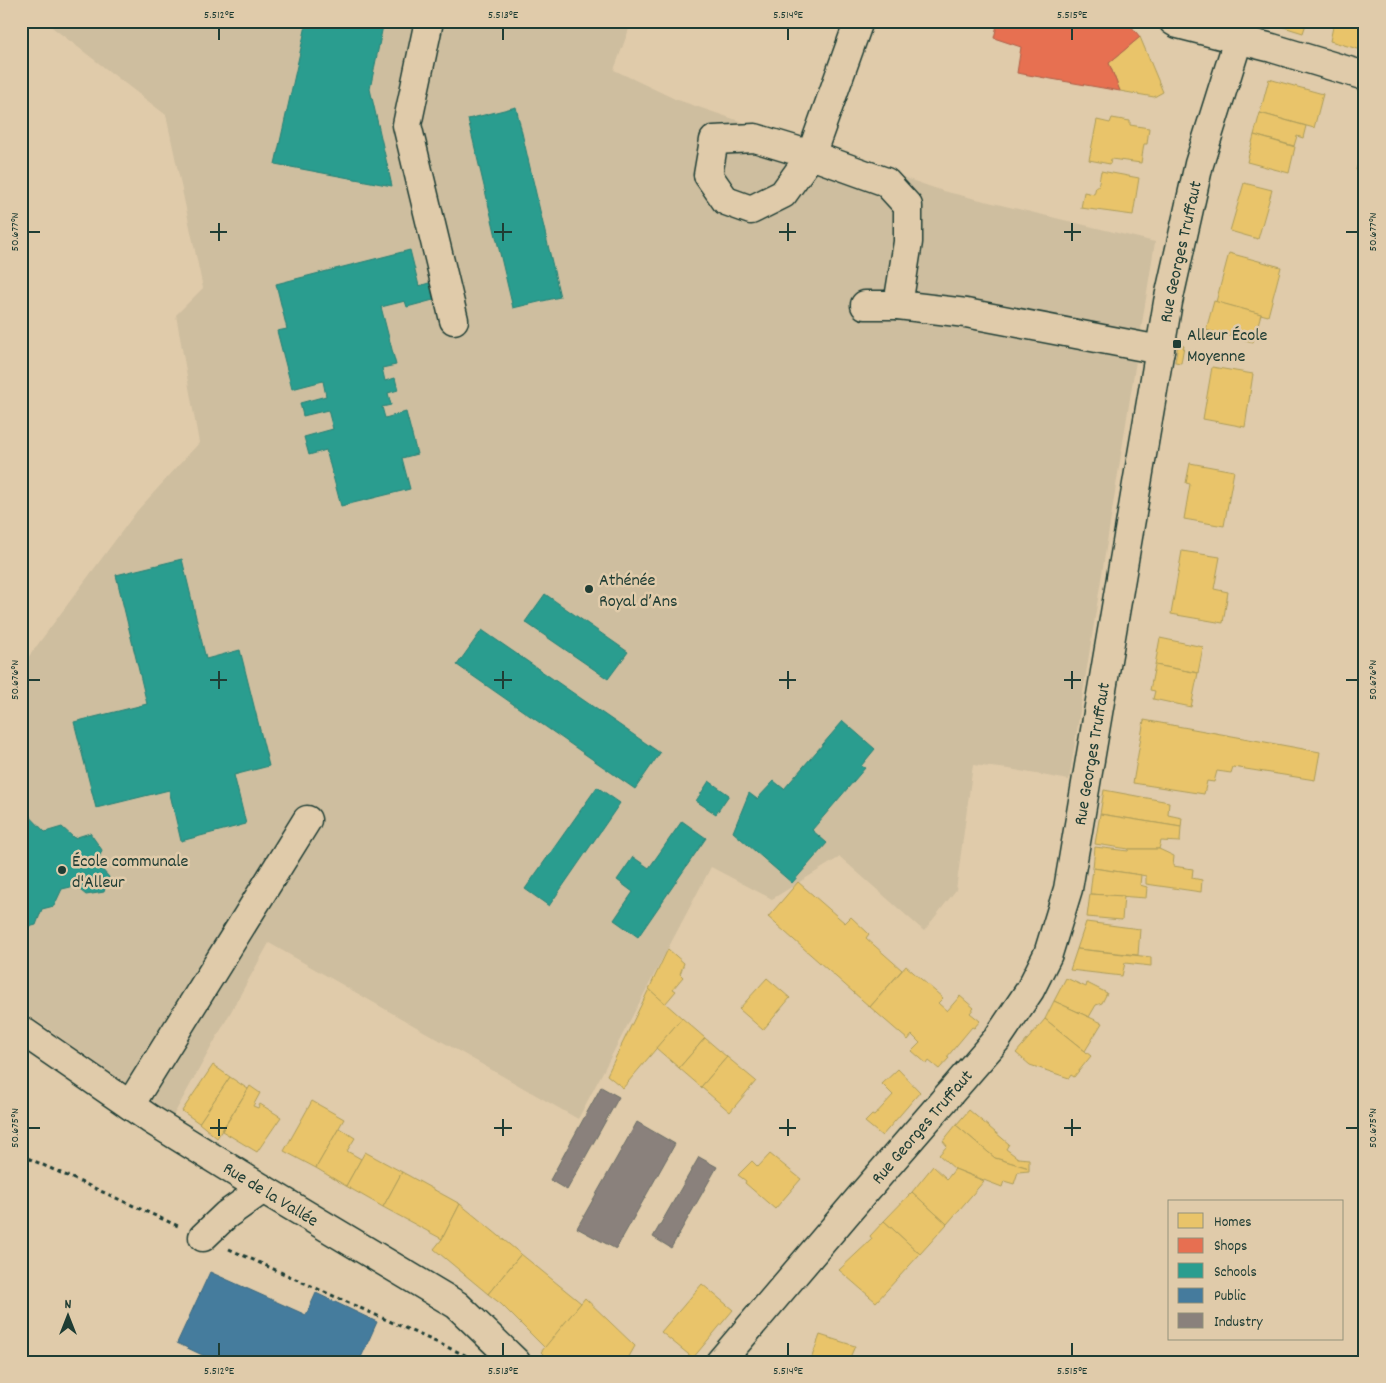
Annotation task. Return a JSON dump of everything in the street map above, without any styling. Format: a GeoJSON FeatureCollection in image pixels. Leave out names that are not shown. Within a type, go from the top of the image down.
{"type":"FeatureCollection","features":[{"type":"Feature","properties":{"kind":"street"},"geometry":{"type":"LineString","coordinates":[[429,21],[407,125],[454,320]]}},
{"type":"Feature","properties":{"kind":"street"},"geometry":{"type":"LineString","coordinates":[[859,21],[810,155],[886,182],[908,206],[908,242],[898,305]]}},
{"type":"Feature","properties":{"kind":"street"},"geometry":{"type":"LineString","coordinates":[[1173,21],[1178,24],[1242,30],[1272,48],[1365,76]]}},
{"type":"Feature","properties":{"kind":"street","name":"Rue Georges Truffaut"},"geometry":{"type":"LineString","coordinates":[[720,1362],[998,1039],[1030,990],[1048,954],[1068,889],[1168,302],[1199,164],[1242,30]]}},
{"type":"Feature","properties":{"kind":"street"},"geometry":{"type":"LineString","coordinates":[[865,305],[898,305],[966,313],[1160,350]]}},
{"type":"Feature","properties":{"kind":"street"},"geometry":{"type":"LineString","coordinates":[[130,1105],[307,820]]}},
{"type":"Feature","properties":{"kind":"street","name":"Rue de la Vallée"},"geometry":{"type":"LineString","coordinates":[[21,1030],[130,1105],[263,1190],[457,1305],[516,1362]]}},
{"type":"Feature","properties":{"kind":"street"},"geometry":{"type":"LineString","coordinates":[[203,1237],[226,1215],[263,1190]]}},
{"type":"Feature","properties":{"kind":"path"},"geometry":{"type":"LineString","coordinates":[[21,1154],[471,1357]]}},
{"type":"Feature","properties":{"kind":"shaded area","name":"Athénée Royal d’Ans"},"geometry":{"type":"Polygon","coordinates":[[[44,21],[632,21],[614,70],[675,99],[943,191],[1155,242],[1069,780],[1009,769],[973,765],[956,890],[924,931],[840,857],[772,899],[711,867],[578,1119],[269,943],[173,1116],[21,1010],[21,667],[137,511],[199,443],[176,315],[203,288],[166,115],[44,21]]]}},
{"type":"Feature","properties":{"kind":"building: Homes"},"geometry":{"type":"Polygon","coordinates":[[[1272,21],[1307,21],[1303,33],[1274,24],[1272,21]]]}},
{"type":"Feature","properties":{"kind":"building: Homes"},"geometry":{"type":"Polygon","coordinates":[[[1330,21],[1365,21],[1365,51],[1330,41],[1334,22],[1330,21]]]}},
{"type":"Feature","properties":{"kind":"building: Homes"},"geometry":{"type":"Polygon","coordinates":[[[1140,37],[1163,92],[1154,97],[1120,91],[1109,63],[1140,37]]]}},
{"type":"Feature","properties":{"kind":"building: Homes"},"geometry":{"type":"Polygon","coordinates":[[[1269,79],[1323,94],[1314,128],[1260,113],[1269,79]]]}},
{"type":"Feature","properties":{"kind":"building: Homes"},"geometry":{"type":"Polygon","coordinates":[[[1260,113],[1306,126],[1303,138],[1297,136],[1294,146],[1254,135],[1260,113]]]}},
{"type":"Feature","properties":{"kind":"building: Homes"},"geometry":{"type":"Polygon","coordinates":[[[1112,118],[1130,121],[1130,125],[1149,128],[1147,144],[1144,144],[1141,163],[1111,159],[1110,164],[1089,160],[1097,120],[1110,123],[1112,118]]]}},
{"type":"Feature","properties":{"kind":"building: Homes"},"geometry":{"type":"Polygon","coordinates":[[[1254,135],[1295,147],[1289,173],[1247,162],[1254,135]]]}},
{"type":"Feature","properties":{"kind":"building: Homes"},"geometry":{"type":"Polygon","coordinates":[[[1365,141],[1365,172],[1356,170],[1365,141]]]}},
{"type":"Feature","properties":{"kind":"building: Homes"},"geometry":{"type":"Polygon","coordinates":[[[1101,171],[1139,178],[1133,215],[1081,208],[1084,192],[1094,194],[1096,187],[1098,187],[1101,171]]]}},
{"type":"Feature","properties":{"kind":"building: Homes"},"geometry":{"type":"Polygon","coordinates":[[[1244,183],[1272,190],[1258,239],[1230,231],[1244,183]]]}},
{"type":"Feature","properties":{"kind":"building: Homes"},"geometry":{"type":"Polygon","coordinates":[[[1229,253],[1281,267],[1268,316],[1216,302],[1229,253]]]}},
{"type":"Feature","properties":{"kind":"building: Homes"},"geometry":{"type":"Polygon","coordinates":[[[1214,301],[1261,314],[1253,342],[1206,330],[1214,301]]]}},
{"type":"Feature","properties":{"kind":"building: Homes"},"geometry":{"type":"Polygon","coordinates":[[[1178,345],[1184,346],[1181,363],[1175,362],[1178,345]]]}},
{"type":"Feature","properties":{"kind":"building: Homes"},"geometry":{"type":"Polygon","coordinates":[[[1212,367],[1253,374],[1245,427],[1203,419],[1212,367]]]}},
{"type":"Feature","properties":{"kind":"building: Homes"},"geometry":{"type":"Polygon","coordinates":[[[1190,463],[1234,471],[1224,526],[1184,519],[1190,484],[1186,483],[1190,463]]]}},
{"type":"Feature","properties":{"kind":"building: Homes"},"geometry":{"type":"Polygon","coordinates":[[[1182,551],[1220,557],[1214,589],[1228,592],[1223,623],[1171,614],[1182,551]]]}},
{"type":"Feature","properties":{"kind":"building: Homes"},"geometry":{"type":"Polygon","coordinates":[[[1160,638],[1203,647],[1198,673],[1155,665],[1160,638]]]}},
{"type":"Feature","properties":{"kind":"building: Homes"},"geometry":{"type":"Polygon","coordinates":[[[1155,665],[1198,673],[1191,707],[1153,699],[1155,691],[1150,690],[1155,665]]]}},
{"type":"Feature","properties":{"kind":"building: Homes"},"geometry":{"type":"Polygon","coordinates":[[[1144,720],[1320,752],[1315,780],[1233,767],[1231,773],[1217,771],[1214,782],[1207,781],[1204,794],[1133,783],[1144,720]]]}},
{"type":"Feature","properties":{"kind":"building: Homes"},"geometry":{"type":"Polygon","coordinates":[[[1104,790],[1169,802],[1168,815],[1182,818],[1181,827],[1100,814],[1104,790]]]}},
{"type":"Feature","properties":{"kind":"building: Homes"},"geometry":{"type":"Polygon","coordinates":[[[1100,814],[1181,827],[1180,842],[1161,841],[1159,849],[1129,849],[1095,844],[1100,814]]]}},
{"type":"Feature","properties":{"kind":"building: Homes"},"geometry":{"type":"Polygon","coordinates":[[[1095,847],[1128,851],[1129,849],[1159,849],[1174,856],[1173,866],[1193,869],[1192,878],[1202,880],[1201,892],[1146,884],[1146,876],[1093,868],[1095,847]]]}},
{"type":"Feature","properties":{"kind":"building: Homes"},"geometry":{"type":"Polygon","coordinates":[[[1093,868],[1141,875],[1140,885],[1147,887],[1146,898],[1090,894],[1093,868]]]}},
{"type":"Feature","properties":{"kind":"building: Homes"},"geometry":{"type":"Polygon","coordinates":[[[798,882],[845,923],[851,917],[869,934],[866,938],[902,970],[870,1007],[768,917],[798,882]]]}},
{"type":"Feature","properties":{"kind":"building: Homes"},"geometry":{"type":"Polygon","coordinates":[[[1090,894],[1124,896],[1122,920],[1087,917],[1090,894]]]}},
{"type":"Feature","properties":{"kind":"building: Homes"},"geometry":{"type":"Polygon","coordinates":[[[1086,922],[1140,929],[1138,955],[1077,949],[1086,922]]]}},
{"type":"Feature","properties":{"kind":"building: Homes"},"geometry":{"type":"Polygon","coordinates":[[[668,949],[684,963],[680,974],[683,977],[673,989],[676,991],[665,1004],[649,989],[668,949]]]}},
{"type":"Feature","properties":{"kind":"building: Homes"},"geometry":{"type":"Polygon","coordinates":[[[1077,949],[1151,957],[1151,966],[1125,963],[1122,976],[1070,970],[1077,949]]]}},
{"type":"Feature","properties":{"kind":"building: Homes"},"geometry":{"type":"Polygon","coordinates":[[[906,966],[943,998],[938,1003],[947,1011],[960,996],[974,1008],[970,1013],[980,1021],[974,1028],[972,1027],[939,1069],[929,1061],[927,1064],[912,1051],[920,1043],[912,1035],[908,1040],[870,1007],[906,966]]]}},
{"type":"Feature","properties":{"kind":"building: Homes"},"geometry":{"type":"Polygon","coordinates":[[[767,978],[790,998],[763,1030],[739,1009],[767,978]]]}},
{"type":"Feature","properties":{"kind":"building: Homes"},"geometry":{"type":"Polygon","coordinates":[[[1066,978],[1086,987],[1087,983],[1107,993],[1102,1003],[1096,1005],[1089,1017],[1054,1001],[1066,978]]]}},
{"type":"Feature","properties":{"kind":"building: Homes"},"geometry":{"type":"Polygon","coordinates":[[[649,989],[682,1018],[623,1088],[607,1075],[649,989]]]}},
{"type":"Feature","properties":{"kind":"building: Homes"},"geometry":{"type":"Polygon","coordinates":[[[1054,1001],[1102,1023],[1085,1051],[1045,1019],[1054,1001]]]}},
{"type":"Feature","properties":{"kind":"building: Homes"},"geometry":{"type":"Polygon","coordinates":[[[682,1018],[705,1038],[679,1068],[656,1048],[682,1018]]]}},
{"type":"Feature","properties":{"kind":"building: Homes"},"geometry":{"type":"Polygon","coordinates":[[[1045,1019],[1091,1056],[1074,1077],[1071,1075],[1069,1078],[1030,1065],[1016,1053],[1045,1019]]]}},
{"type":"Feature","properties":{"kind":"building: Homes"},"geometry":{"type":"Polygon","coordinates":[[[705,1038],[727,1057],[701,1087],[679,1068],[705,1038]]]}},
{"type":"Feature","properties":{"kind":"building: Homes"},"geometry":{"type":"Polygon","coordinates":[[[727,1057],[756,1081],[730,1112],[701,1087],[727,1057]]]}},
{"type":"Feature","properties":{"kind":"building: Homes"},"geometry":{"type":"Polygon","coordinates":[[[213,1065],[230,1077],[199,1123],[182,1111],[213,1065]]]}},
{"type":"Feature","properties":{"kind":"building: Homes"},"geometry":{"type":"Polygon","coordinates":[[[898,1069],[920,1092],[882,1136],[865,1122],[872,1115],[874,1116],[893,1095],[882,1084],[898,1069]]]}},
{"type":"Feature","properties":{"kind":"building: Homes"},"geometry":{"type":"Polygon","coordinates":[[[230,1077],[248,1089],[217,1138],[199,1123],[230,1077]]]}},
{"type":"Feature","properties":{"kind":"building: Homes"},"geometry":{"type":"Polygon","coordinates":[[[250,1086],[260,1093],[253,1106],[258,1108],[260,1104],[281,1117],[257,1152],[222,1131],[250,1086]]]}},
{"type":"Feature","properties":{"kind":"building: Homes"},"geometry":{"type":"Polygon","coordinates":[[[312,1101],[344,1119],[316,1168],[284,1151],[312,1101]]]}},
{"type":"Feature","properties":{"kind":"building: Homes"},"geometry":{"type":"Polygon","coordinates":[[[969,1110],[1009,1144],[1006,1149],[1018,1158],[1029,1159],[1029,1168],[995,1158],[956,1125],[969,1110]]]}},
{"type":"Feature","properties":{"kind":"building: Homes"},"geometry":{"type":"Polygon","coordinates":[[[956,1125],[995,1158],[1029,1168],[1029,1171],[1018,1172],[1014,1184],[1004,1181],[1002,1187],[955,1169],[939,1155],[947,1146],[943,1141],[956,1125]]]}},
{"type":"Feature","properties":{"kind":"building: Homes"},"geometry":{"type":"Polygon","coordinates":[[[339,1128],[355,1138],[347,1151],[361,1159],[346,1186],[316,1168],[339,1128]]]}},
{"type":"Feature","properties":{"kind":"building: Homes"},"geometry":{"type":"Polygon","coordinates":[[[365,1152],[402,1172],[383,1207],[346,1186],[365,1152]]]}},
{"type":"Feature","properties":{"kind":"building: Homes"},"geometry":{"type":"Polygon","coordinates":[[[770,1154],[801,1179],[775,1209],[738,1175],[752,1161],[758,1167],[770,1154]]]}},
{"type":"Feature","properties":{"kind":"building: Homes"},"geometry":{"type":"Polygon","coordinates":[[[933,1166],[947,1179],[955,1169],[984,1181],[947,1224],[912,1192],[933,1166]]]}},
{"type":"Feature","properties":{"kind":"building: Homes"},"geometry":{"type":"Polygon","coordinates":[[[402,1172],[460,1204],[442,1239],[383,1207],[402,1172]]]}},
{"type":"Feature","properties":{"kind":"building: Homes"},"geometry":{"type":"Polygon","coordinates":[[[912,1192],[947,1224],[920,1254],[884,1221],[912,1192]]]}},
{"type":"Feature","properties":{"kind":"building: Homes"},"geometry":{"type":"Polygon","coordinates":[[[460,1204],[521,1254],[488,1294],[434,1249],[442,1239],[460,1204]]]}},
{"type":"Feature","properties":{"kind":"building: Homes"},"geometry":{"type":"Polygon","coordinates":[[[884,1221],[920,1254],[876,1302],[839,1270],[872,1239],[870,1236],[884,1221]]]}},
{"type":"Feature","properties":{"kind":"building: Homes"},"geometry":{"type":"Polygon","coordinates":[[[521,1254],[581,1303],[545,1348],[501,1304],[488,1294],[521,1254]]]}},
{"type":"Feature","properties":{"kind":"building: Homes"},"geometry":{"type":"Polygon","coordinates":[[[702,1284],[733,1310],[693,1358],[661,1332],[702,1284]]]}},
{"type":"Feature","properties":{"kind":"building: Homes"},"geometry":{"type":"Polygon","coordinates":[[[585,1298],[635,1346],[626,1362],[551,1362],[541,1352],[585,1298]]]}},
{"type":"Feature","properties":{"kind":"building: Homes"},"geometry":{"type":"Polygon","coordinates":[[[820,1335],[855,1346],[848,1362],[810,1362],[820,1335]]]}},
{"type":"Feature","properties":{"kind":"building: Shops"},"geometry":{"type":"Polygon","coordinates":[[[998,21],[1127,21],[1140,37],[1109,63],[1120,91],[1017,73],[1021,47],[994,38],[998,21]]]}},
{"type":"Feature","properties":{"kind":"building: Schools"},"geometry":{"type":"Polygon","coordinates":[[[307,21],[384,21],[370,89],[392,186],[275,164],[307,21]]]}},
{"type":"Feature","properties":{"kind":"building: Schools"},"geometry":{"type":"Polygon","coordinates":[[[516,107],[560,297],[513,308],[468,119],[516,107]]]}},
{"type":"Feature","properties":{"kind":"building: Schools"},"geometry":{"type":"Polygon","coordinates":[[[410,250],[419,286],[432,282],[437,299],[407,307],[405,301],[381,307],[396,365],[382,368],[385,381],[395,378],[398,390],[388,393],[391,405],[382,407],[385,418],[406,412],[417,454],[402,458],[410,489],[341,506],[326,450],[309,455],[304,437],[333,429],[328,410],[303,416],[300,403],[326,396],[323,381],[292,389],[277,331],[287,329],[276,284],[410,250]]]}},
{"type":"Feature","properties":{"kind":"building: Schools"},"geometry":{"type":"Polygon","coordinates":[[[182,559],[206,659],[240,650],[269,766],[234,775],[246,824],[181,841],[169,790],[96,808],[74,722],[147,704],[116,575],[182,559]]]}},
{"type":"Feature","properties":{"kind":"building: Schools"},"geometry":{"type":"Polygon","coordinates":[[[545,594],[628,652],[608,679],[525,622],[545,594]]]}},
{"type":"Feature","properties":{"kind":"building: Schools"},"geometry":{"type":"Polygon","coordinates":[[[482,630],[660,753],[635,789],[457,665],[482,630]]]}},
{"type":"Feature","properties":{"kind":"building: Schools"},"geometry":{"type":"Polygon","coordinates":[[[843,721],[875,749],[861,766],[865,768],[812,830],[827,843],[792,883],[733,832],[749,793],[757,799],[774,781],[784,789],[843,721]]]}},
{"type":"Feature","properties":{"kind":"building: Schools"},"geometry":{"type":"Polygon","coordinates":[[[709,781],[729,795],[716,814],[696,801],[709,781]]]}},
{"type":"Feature","properties":{"kind":"building: Schools"},"geometry":{"type":"Polygon","coordinates":[[[597,787],[620,803],[549,906],[525,889],[597,787]]]}},
{"type":"Feature","properties":{"kind":"building: Schools","name":"École communale d'Alleur"},"geometry":{"type":"Polygon","coordinates":[[[21,807],[45,832],[62,827],[74,838],[90,833],[102,850],[97,864],[109,877],[104,892],[86,895],[75,886],[62,889],[54,906],[42,909],[36,925],[21,929],[21,807]]]}},
{"type":"Feature","properties":{"kind":"building: Schools"},"geometry":{"type":"Polygon","coordinates":[[[682,821],[706,838],[638,937],[614,920],[633,892],[617,880],[633,857],[649,868],[682,821]]]}},
{"type":"Feature","properties":{"kind":"building: Public"},"geometry":{"type":"Polygon","coordinates":[[[210,1272],[306,1315],[316,1293],[377,1322],[359,1362],[217,1362],[177,1343],[210,1272]]]}},
{"type":"Feature","properties":{"kind":"building: Industry"},"geometry":{"type":"Polygon","coordinates":[[[601,1087],[619,1097],[567,1190],[550,1180],[601,1087]]]}},
{"type":"Feature","properties":{"kind":"building: Industry"},"geometry":{"type":"Polygon","coordinates":[[[637,1122],[675,1144],[616,1249],[577,1228],[637,1122]]]}},
{"type":"Feature","properties":{"kind":"building: Industry"},"geometry":{"type":"Polygon","coordinates":[[[699,1157],[717,1167],[671,1248],[653,1237],[699,1157]]]}},
{"type":"Feature","properties":{"kind":"place","name":"Alleur École Moyenne"},"geometry":{"type":"Point","coordinates":[1177,344]}},
{"type":"Feature","properties":{"kind":"place","name":"Athénée Royal d’Ans"},"geometry":{"type":"Point","coordinates":[589,589]}},
{"type":"Feature","properties":{"kind":"place","name":"École communale d'Alleur"},"geometry":{"type":"Point","coordinates":[62,870]}}]}
